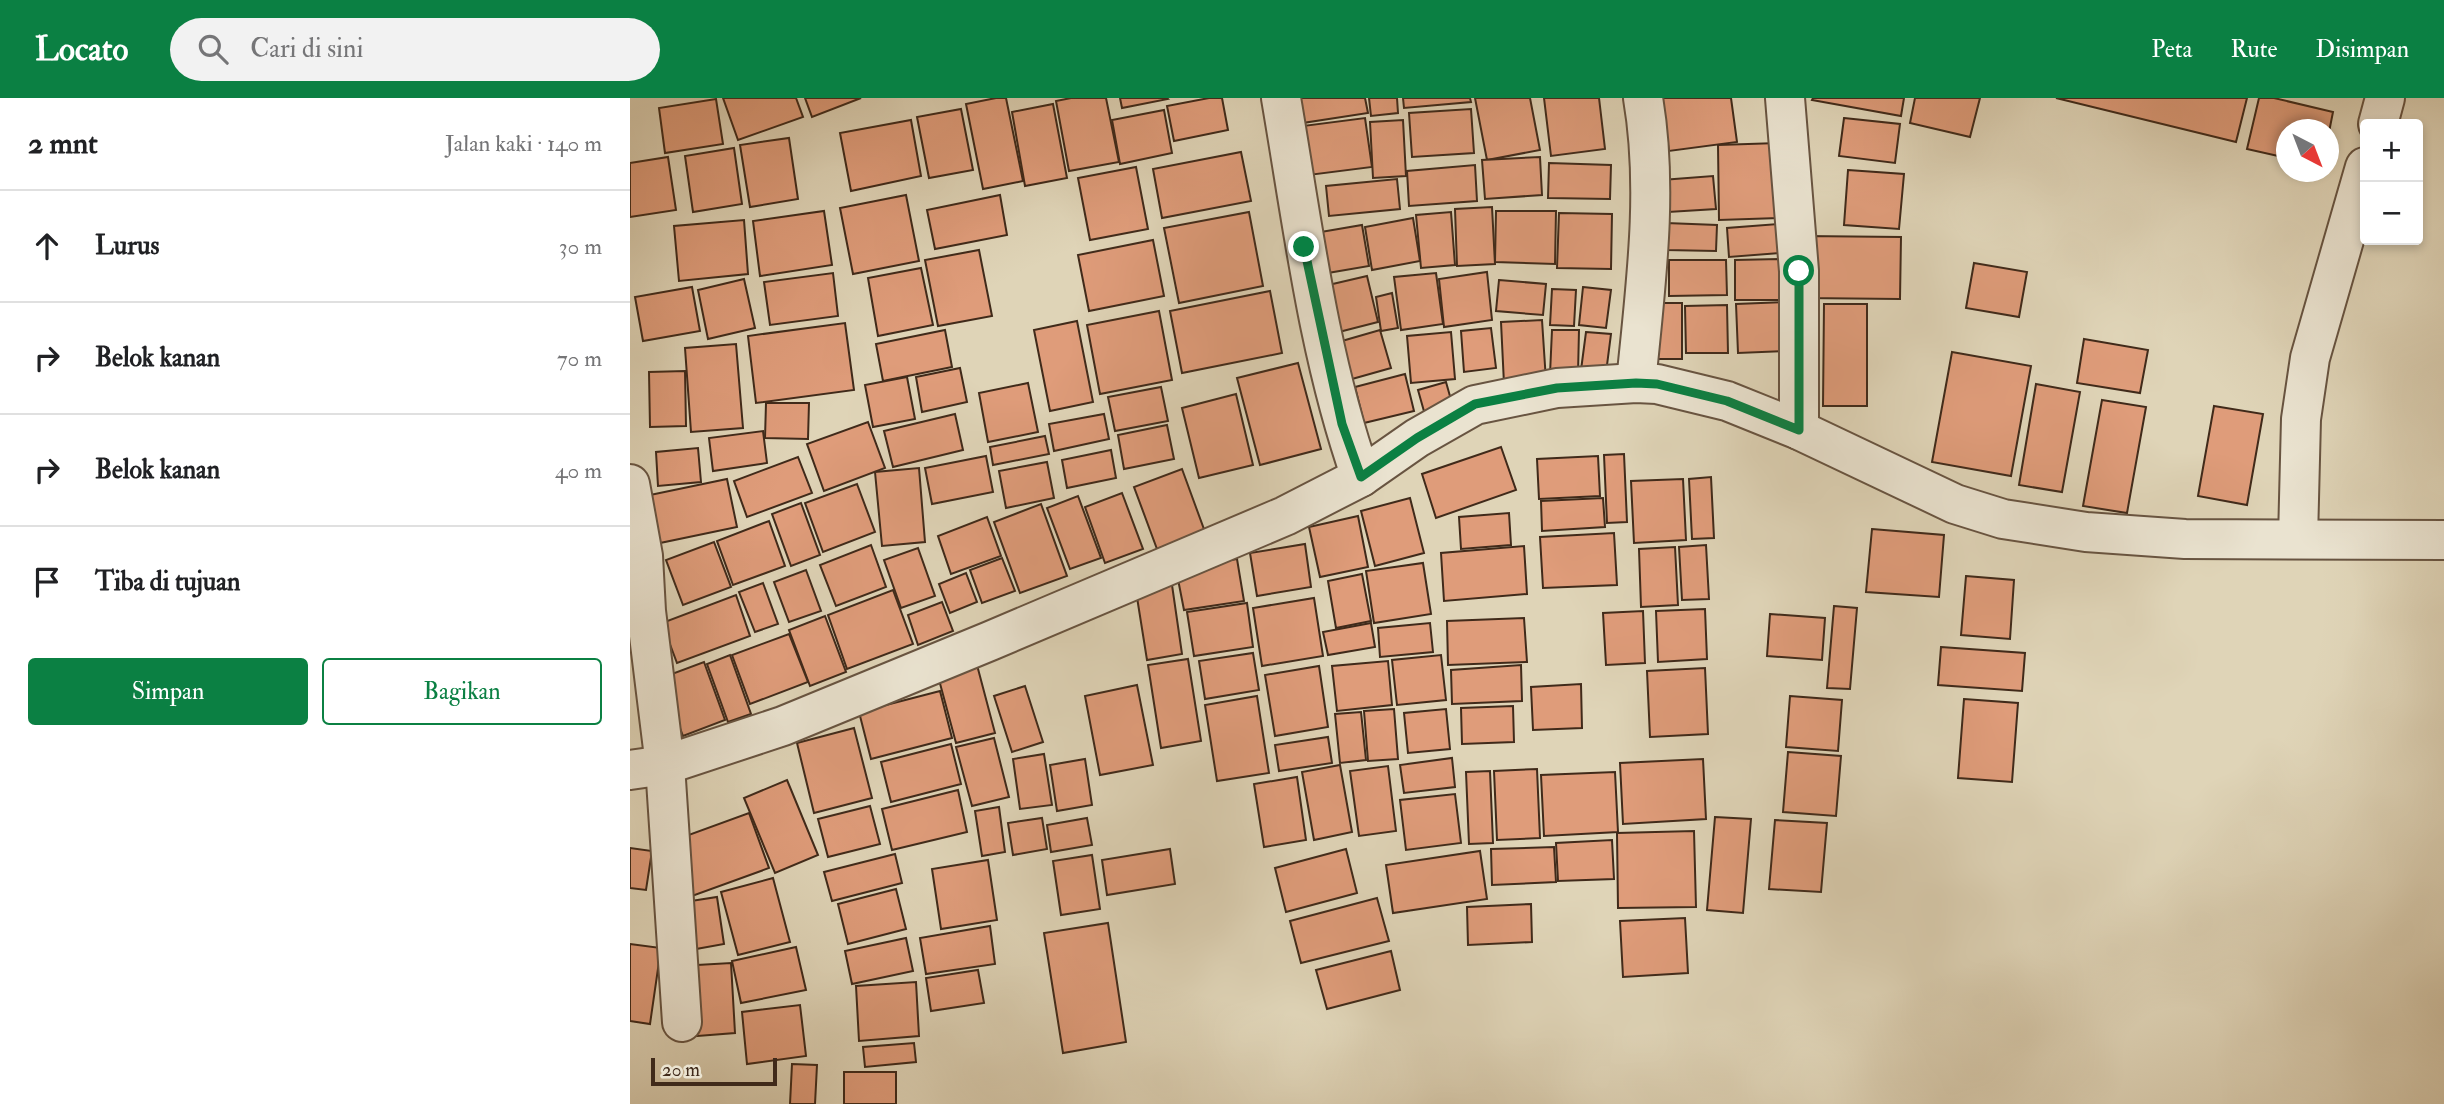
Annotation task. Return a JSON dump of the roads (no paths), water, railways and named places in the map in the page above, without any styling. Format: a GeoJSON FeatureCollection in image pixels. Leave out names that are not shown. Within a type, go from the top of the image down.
{"type":"FeatureCollection","features":[{"type":"Feature","properties":{"kind":"street"},"geometry":{"type":"LineString","coordinates":[[1281,98],[1304,247],[1320,328],[1342,424],[1361,477]]}},
{"type":"Feature","properties":{"kind":"street"},"geometry":{"type":"LineString","coordinates":[[1636,383],[1649,198],[1649,130],[1643,98]]}},
{"type":"Feature","properties":{"kind":"street"},"geometry":{"type":"LineString","coordinates":[[1785,98],[1799,271],[1799,430]]}},
{"type":"Feature","properties":{"kind":"street"},"geometry":{"type":"LineString","coordinates":[[2379,119],[2385,98]]}},
{"type":"Feature","properties":{"kind":"street"},"geometry":{"type":"LineString","coordinates":[[2298,539],[2301,419],[2310,358],[2361,182]]}},
{"type":"Feature","properties":{"kind":"street"},"geometry":{"type":"LineString","coordinates":[[647,767],[783,726],[1285,516],[1361,477],[1417,438],[1475,404],[1557,388],[1657,384],[1727,401],[1799,430],[1955,504],[2003,519],[2110,534],[2185,538],[2444,540]]}},
{"type":"Feature","properties":{"kind":"street"},"geometry":{"type":"LineString","coordinates":[[630,484],[643,556],[647,767],[682,1022]]}}]}
